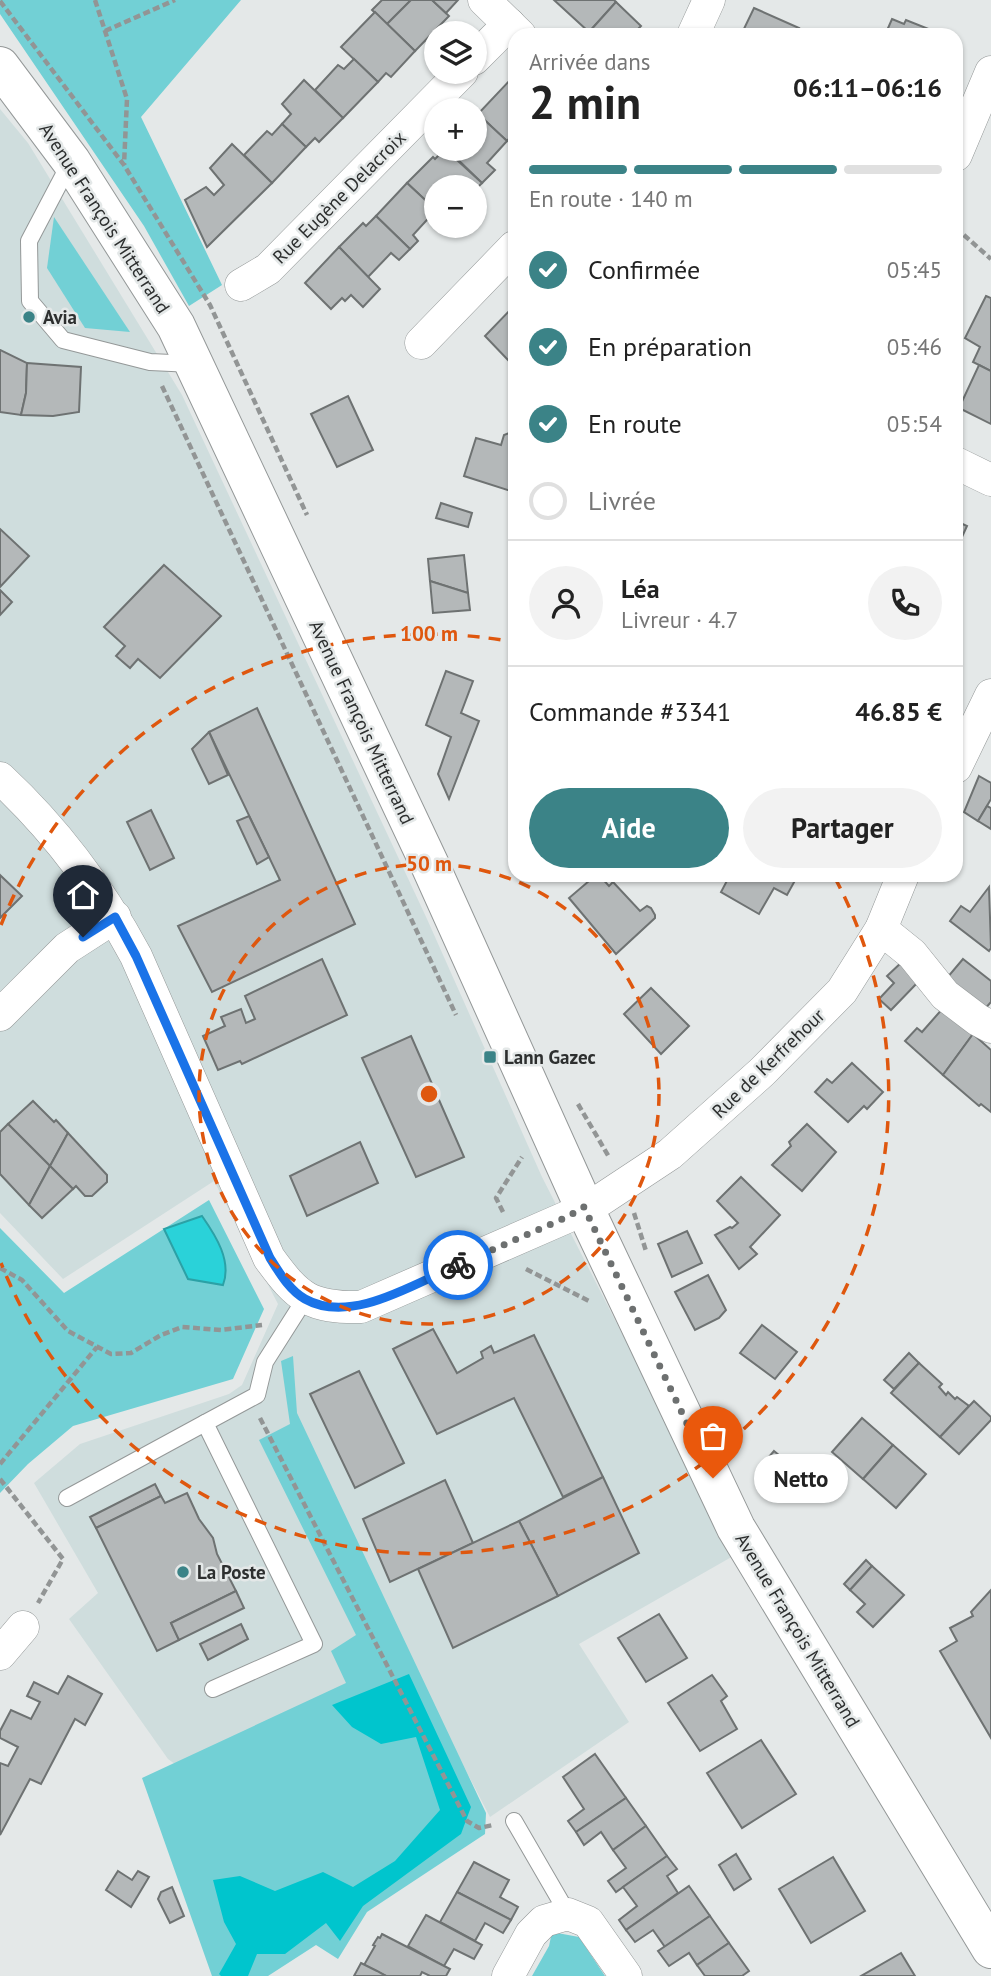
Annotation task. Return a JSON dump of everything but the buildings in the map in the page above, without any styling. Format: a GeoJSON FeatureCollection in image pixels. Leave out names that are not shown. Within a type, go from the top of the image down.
{"type":"FeatureCollection","features":[{"type":"Feature","properties":{"kind":"main road","name":"Avenue François Mitterrand"},"geometry":{"type":"LineString","coordinates":[[0,66],[71,161],[176,326],[429,863],[584,1207],[736,1528],[991,1949]]}},
{"type":"Feature","properties":{"kind":"street"},"geometry":{"type":"LineString","coordinates":[[484,0],[513,28]]}},
{"type":"Feature","properties":{"kind":"street"},"geometry":{"type":"LineString","coordinates":[[696,28],[709,0]]}},
{"type":"Feature","properties":{"kind":"street"},"geometry":{"type":"LineString","coordinates":[[487,50],[508,35]]}},
{"type":"Feature","properties":{"kind":"street"},"geometry":{"type":"LineString","coordinates":[[963,138],[991,72]]}},
{"type":"Feature","properties":{"kind":"street","name":"Rue Eugène Delacroix"},"geometry":{"type":"LineString","coordinates":[[241,285],[268,269],[450,84]]}},
{"type":"Feature","properties":{"kind":"street"},"geometry":{"type":"LineString","coordinates":[[421,343],[508,253]]}},
{"type":"Feature","properties":{"kind":"street"},"geometry":{"type":"LineString","coordinates":[[963,466],[991,480]]}},
{"type":"Feature","properties":{"kind":"street"},"geometry":{"type":"LineString","coordinates":[[963,753],[991,695]]}},
{"type":"Feature","properties":{"kind":"street"},"geometry":{"type":"LineString","coordinates":[[0,778],[70,852],[115,917],[136,956],[270,1258],[287,1283],[305,1299]]}},
{"type":"Feature","properties":{"kind":"street","name":"Rue de Kerfrehour"},"geometry":{"type":"LineString","coordinates":[[305,1299],[334,1307],[361,1307],[516,1240],[584,1207],[670,1154],[762,1072],[842,991],[881,929],[900,882]]}},
{"type":"Feature","properties":{"kind":"street"},"geometry":{"type":"LineString","coordinates":[[0,1014],[67,948],[115,917]]}},
{"type":"Feature","properties":{"kind":"street"},"geometry":{"type":"LineString","coordinates":[[881,929],[912,954],[945,995],[991,1027]]}},
{"type":"Feature","properties":{"kind":"street"},"geometry":{"type":"LineString","coordinates":[[0,1654],[23,1628]]}},
{"type":"Feature","properties":{"kind":"street"},"geometry":{"type":"LineString","coordinates":[[508,1976],[531,1934],[544,1922],[568,1914],[588,1922],[626,1976]]}},
{"type":"Feature","properties":{"kind":"lane"},"geometry":{"type":"LineString","coordinates":[[71,161],[29,241],[30,301],[63,340],[150,362],[194,364]]}},
{"type":"Feature","properties":{"kind":"lane"},"geometry":{"type":"LineString","coordinates":[[67,1498],[257,1395],[265,1362],[305,1299]]}},
{"type":"Feature","properties":{"kind":"lane"},"geometry":{"type":"LineString","coordinates":[[205,1423],[314,1644],[213,1689]]}},
{"type":"Feature","properties":{"kind":"lane"},"geometry":{"type":"LineString","coordinates":[[514,1821],[568,1914]]}},
{"type":"Feature","properties":{"kind":"path"},"geometry":{"type":"LineString","coordinates":[[95,0],[127,99],[124,165]]}},
{"type":"Feature","properties":{"kind":"path"},"geometry":{"type":"LineString","coordinates":[[105,31],[175,0]]}},
{"type":"Feature","properties":{"kind":"path"},"geometry":{"type":"LineString","coordinates":[[0,1],[124,165],[210,305],[308,519]]}},
{"type":"Feature","properties":{"kind":"path"},"geometry":{"type":"LineString","coordinates":[[963,234],[991,259]]}},
{"type":"Feature","properties":{"kind":"path"},"geometry":{"type":"LineString","coordinates":[[150,362],[461,1024]]}},
{"type":"Feature","properties":{"kind":"path"},"geometry":{"type":"LineString","coordinates":[[574,1097],[625,1184],[648,1257]]}},
{"type":"Feature","properties":{"kind":"path"},"geometry":{"type":"LineString","coordinates":[[516,1240],[496,1198],[522,1158],[517,1147]]}},
{"type":"Feature","properties":{"kind":"path"},"geometry":{"type":"LineString","coordinates":[[0,1268],[22,1280],[68,1331],[111,1354],[131,1353],[161,1335],[182,1327],[221,1330],[261,1325]]}},
{"type":"Feature","properties":{"kind":"path"},"geometry":{"type":"LineString","coordinates":[[0,1464],[97,1347]]}},
{"type":"Feature","properties":{"kind":"path"},"geometry":{"type":"LineString","coordinates":[[250,1398],[467,1821],[479,1828]]}},
{"type":"Feature","properties":{"kind":"path"},"geometry":{"type":"LineString","coordinates":[[0,1479],[63,1559],[23,1628]]}},
{"type":"Feature","properties":{"kind":"shaded area"},"geometry":{"type":"Polygon","coordinates":[[[0,0],[241,0],[141,117],[222,285],[189,306],[144,226],[0,14],[0,0]]]}},
{"type":"Feature","properties":{"kind":"shaded area"},"geometry":{"type":"Polygon","coordinates":[[[0,109],[28,143],[182,395],[427,919],[542,1177],[735,1555],[579,1644],[629,1722],[490,1817],[408,1659],[179,1767],[168,1759],[69,1619],[98,1593],[34,1483],[80,1444],[229,1394],[242,1385],[278,1304],[214,1181],[63,1279],[0,1213],[0,109]]]}},
{"type":"Feature","properties":{"kind":"shaded area"},"geometry":{"type":"Polygon","coordinates":[[[54,217],[130,332],[85,328],[47,268],[54,217]]]}},
{"type":"Feature","properties":{"kind":"shaded area"},"geometry":{"type":"Polygon","coordinates":[[[209,1200],[264,1309],[233,1379],[73,1426],[28,1464],[0,1493],[0,1228],[64,1293],[209,1200]]]}},
{"type":"Feature","properties":{"kind":"shaded area"},"geometry":{"type":"Polygon","coordinates":[[[202,1216],[217,1240],[224,1258],[223,1285],[188,1279],[164,1229],[202,1216]]]}},
{"type":"Feature","properties":{"kind":"shaded area"},"geometry":{"type":"Polygon","coordinates":[[[293,1356],[297,1413],[486,1813],[485,1834],[367,1912],[338,1959],[316,1945],[268,1976],[212,1976],[142,1778],[346,1683],[331,1651],[356,1635],[259,1440],[290,1424],[281,1361],[293,1356]]]}},
{"type":"Feature","properties":{"kind":"shaded area"},"geometry":{"type":"Polygon","coordinates":[[[409,1674],[471,1807],[461,1834],[363,1906],[340,1941],[326,1923],[285,1954],[257,1954],[248,1976],[221,1976],[219,1974],[236,1944],[224,1922],[213,1880],[240,1876],[275,1891],[323,1872],[353,1887],[395,1861],[440,1810],[416,1737],[381,1744],[352,1727],[332,1705],[409,1674]]]}},
{"type":"Feature","properties":{"kind":"shaded area"},"geometry":{"type":"Polygon","coordinates":[[[552,1932],[579,1937],[605,1976],[532,1976],[549,1946],[552,1932]]]}},
{"type":"Feature","properties":{"kind":"way so far"},"geometry":{"type":"LineString","coordinates":[[458,1265],[584,1207],[713,1478]]}},
{"type":"Feature","properties":{"kind":"place","name":"Avia"},"geometry":{"type":"Point","coordinates":[29,317]}},
{"type":"Feature","properties":{"kind":"place","name":"Lann Gazec"},"geometry":{"type":"Point","coordinates":[490,1057]}},
{"type":"Feature","properties":{"kind":"place","name":"Netto"},"geometry":{"type":"Point","coordinates":[713,1478]}},
{"type":"Feature","properties":{"kind":"place","name":"La Poste"},"geometry":{"type":"Point","coordinates":[183,1572]}},
{"type":"Feature","properties":{"kind":"route"},"geometry":{"type":"LineString","coordinates":[[83,937],[115,917],[136,956],[270,1258],[287,1283],[305,1299],[334,1307],[361,1307],[458,1265]]}}]}
